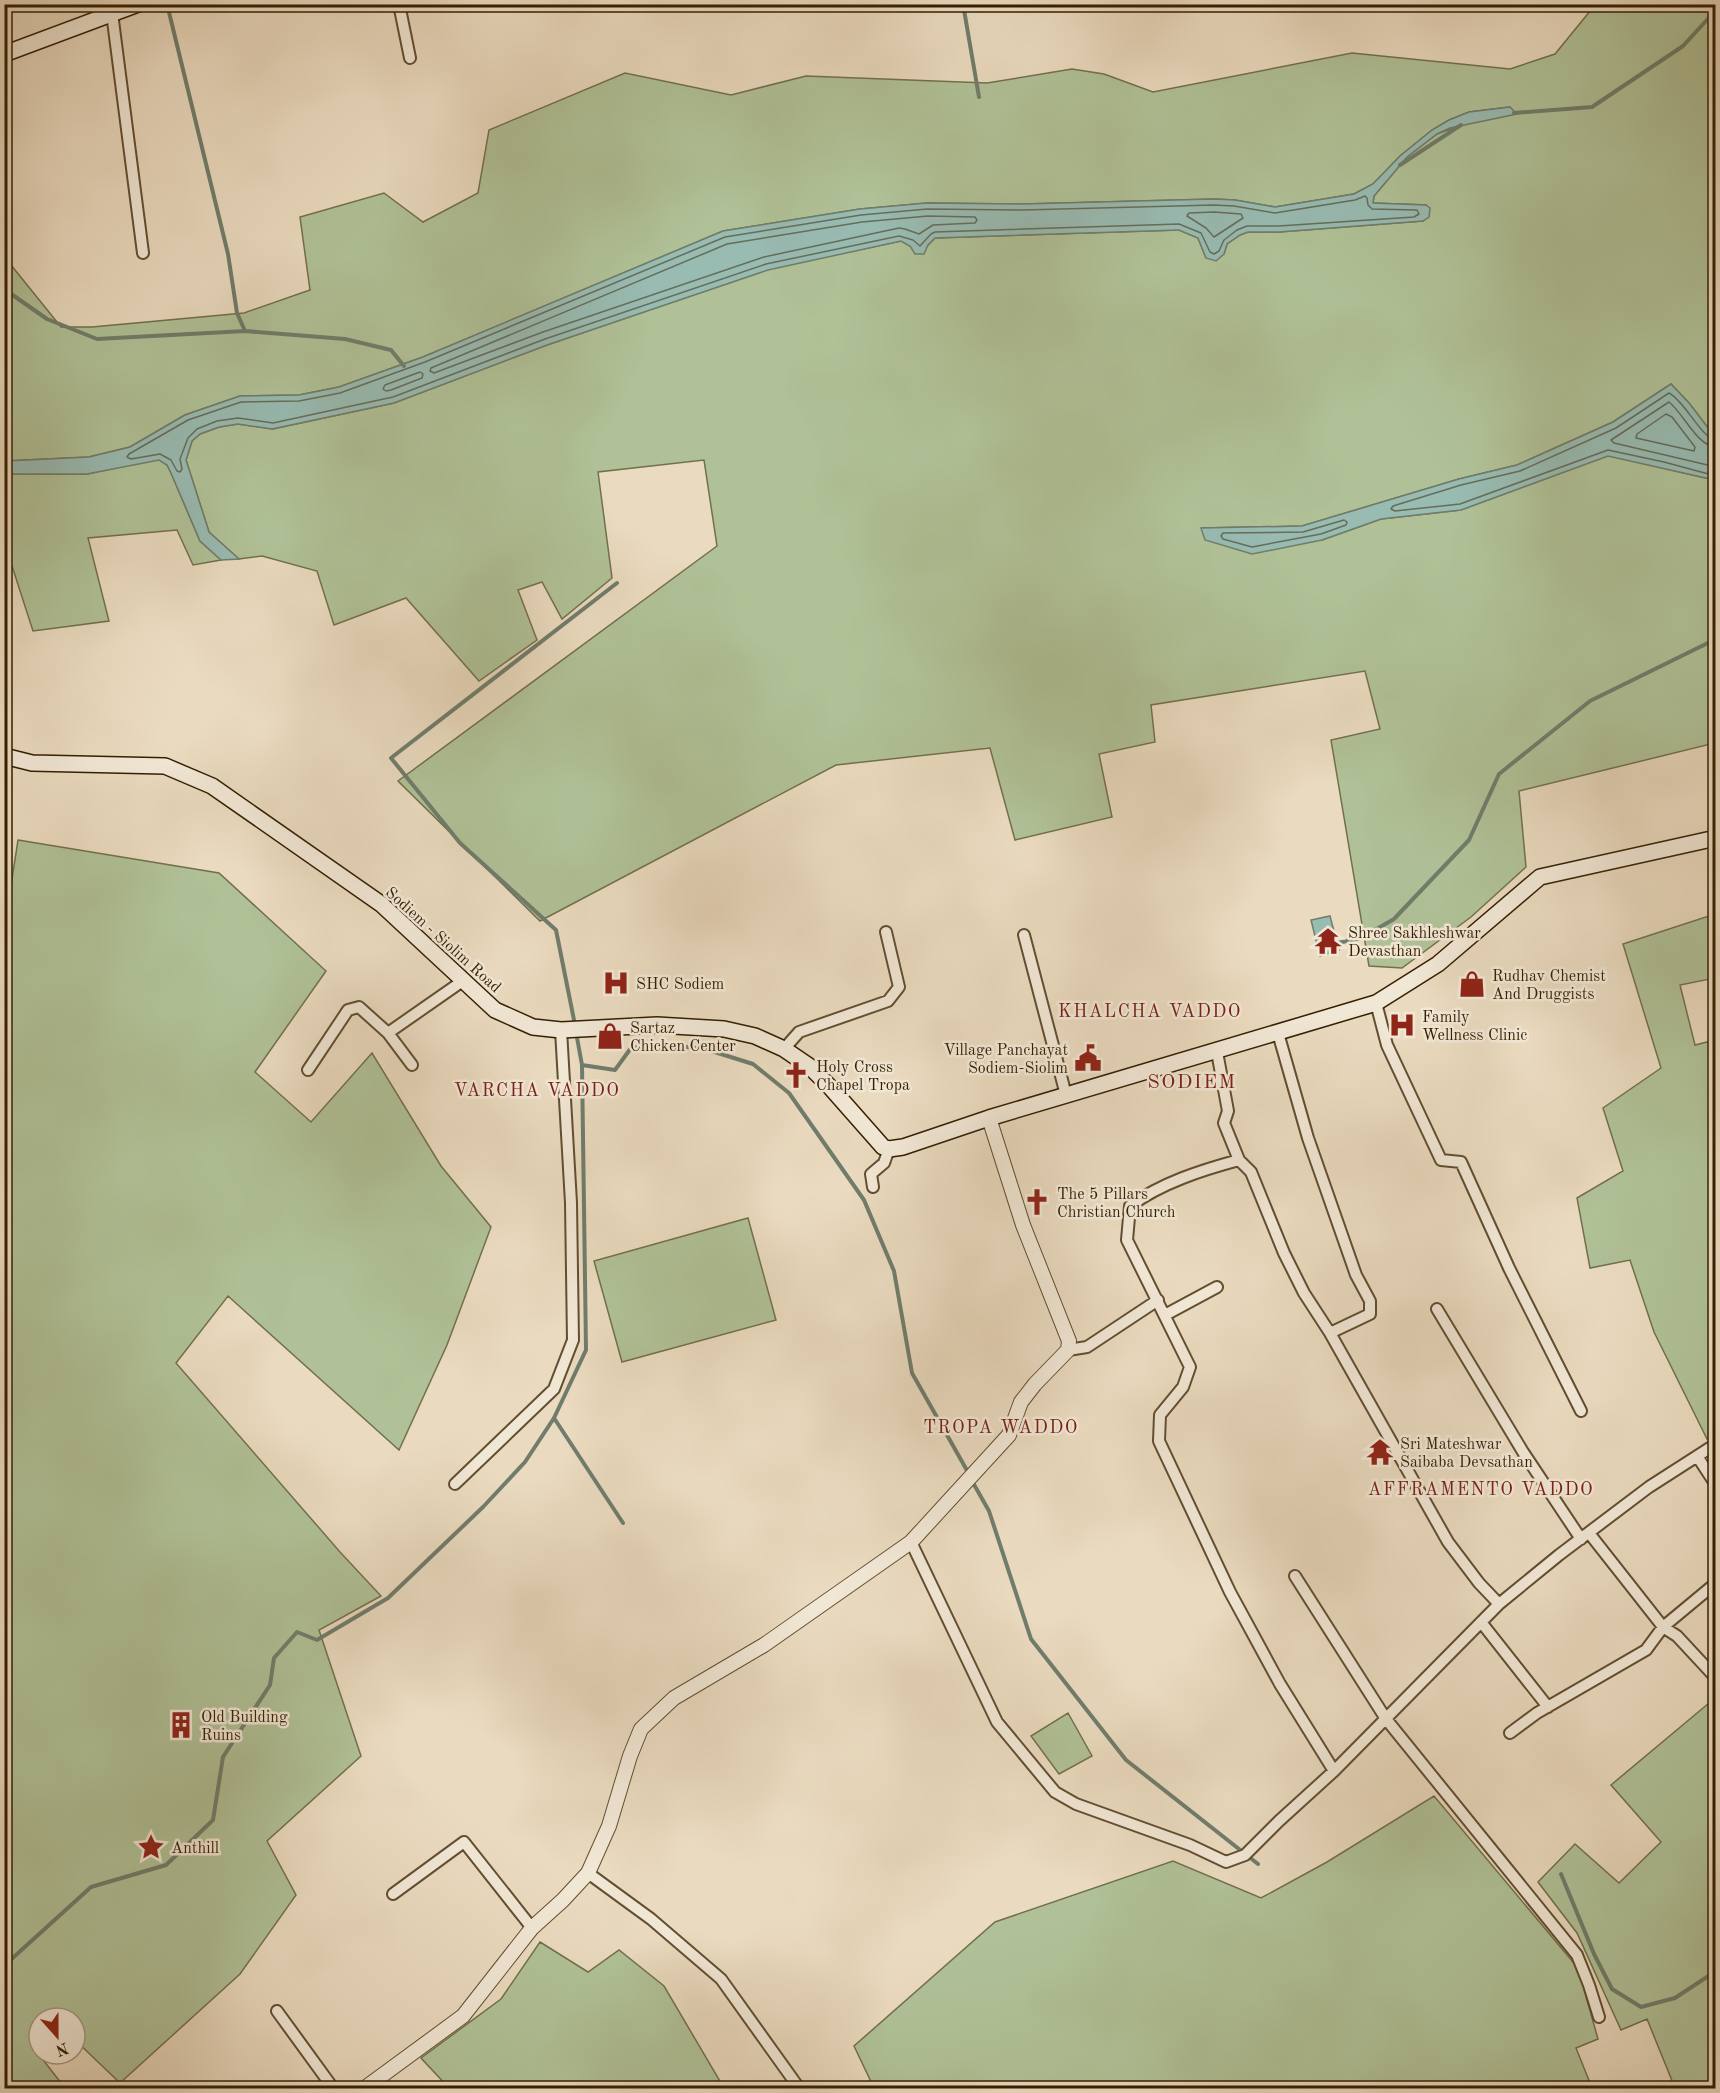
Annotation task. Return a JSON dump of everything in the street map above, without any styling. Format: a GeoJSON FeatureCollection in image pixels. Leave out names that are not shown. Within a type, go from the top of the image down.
{"type":"FeatureCollection","features":[{"type":"Feature","properties":{"kind":"main road"},"geometry":{"type":"LineString","coordinates":[[4,54],[138,4]]}},
{"type":"Feature","properties":{"kind":"main road","name":"Sodiem - Siolim Road"},"geometry":{"type":"LineString","coordinates":[[4,756],[32,763],[165,766],[212,786],[381,904],[495,1010],[533,1027],[570,1029],[657,1025],[724,1029],[755,1036],[784,1049],[809,1066],[883,1147],[890,1149]]}},
{"type":"Feature","properties":{"kind":"main road"},"geometry":{"type":"LineString","coordinates":[[890,1149],[903,1147],[989,1118],[1376,1003],[1438,964],[1540,877],[1716,838]]}},
{"type":"Feature","properties":{"kind":"street"},"geometry":{"type":"LineString","coordinates":[[399,4],[410,58]]}},
{"type":"Feature","properties":{"kind":"street"},"geometry":{"type":"LineString","coordinates":[[112,13],[144,253]]}},
{"type":"Feature","properties":{"kind":"street"},"geometry":{"type":"LineString","coordinates":[[784,1049],[799,1032],[888,1001],[899,987],[886,932]]}},
{"type":"Feature","properties":{"kind":"street"},"geometry":{"type":"LineString","coordinates":[[1024,935],[1066,1095]]}},
{"type":"Feature","properties":{"kind":"street"},"geometry":{"type":"LineString","coordinates":[[388,1033],[464,980]]}},
{"type":"Feature","properties":{"kind":"street"},"geometry":{"type":"LineString","coordinates":[[1376,1003],[1387,1045],[1441,1160],[1461,1162],[1509,1268],[1581,1411]]}},
{"type":"Feature","properties":{"kind":"street"},"geometry":{"type":"LineString","coordinates":[[308,1070],[348,1010],[359,1007],[388,1033],[412,1065]]}},
{"type":"Feature","properties":{"kind":"street"},"geometry":{"type":"LineString","coordinates":[[455,1484],[554,1389],[573,1340],[570,1029]]}},
{"type":"Feature","properties":{"kind":"street"},"geometry":{"type":"LineString","coordinates":[[1278,1033],[1308,1138],[1356,1275],[1370,1301],[1370,1314],[1330,1334]]}},
{"type":"Feature","properties":{"kind":"street"},"geometry":{"type":"LineString","coordinates":[[1217,1052],[1228,1111],[1224,1124],[1239,1160],[1251,1172],[1284,1253],[1304,1293],[1330,1334],[1448,1542],[1479,1583],[1499,1604]]}},
{"type":"Feature","properties":{"kind":"street"},"geometry":{"type":"LineString","coordinates":[[989,1118],[1023,1225],[1069,1341],[1068,1350]]}},
{"type":"Feature","properties":{"kind":"street"},"geometry":{"type":"LineString","coordinates":[[873,1187],[871,1174],[884,1163],[890,1149]]}},
{"type":"Feature","properties":{"kind":"street"},"geometry":{"type":"LineString","coordinates":[[1239,1160],[1216,1166],[1148,1193],[1130,1206],[1127,1240],[1190,1366],[1183,1387],[1160,1416],[1159,1441],[1230,1592],[1281,1684],[1334,1771]]}},
{"type":"Feature","properties":{"kind":"street"},"geometry":{"type":"LineString","coordinates":[[1164,1315],[1217,1287]]}},
{"type":"Feature","properties":{"kind":"street"},"geometry":{"type":"LineString","coordinates":[[365,2088],[463,2016],[532,1928],[588,1873],[609,1826],[630,1756],[641,1730],[674,1698],[764,1645],[911,1542],[1009,1435],[1022,1402],[1035,1384],[1068,1350],[1087,1347],[1158,1300]]}},
{"type":"Feature","properties":{"kind":"street"},"geometry":{"type":"LineString","coordinates":[[1437,1309],[1523,1452],[1585,1536],[1663,1627],[1677,1636],[1716,1678]]}},
{"type":"Feature","properties":{"kind":"street"},"geometry":{"type":"LineString","coordinates":[[911,1542],[997,1722],[1055,1792],[1076,1804],[1190,1845],[1226,1862],[1245,1855],[1334,1771],[1499,1604],[1649,1487],[1716,1444]]}},
{"type":"Feature","properties":{"kind":"street"},"geometry":{"type":"LineString","coordinates":[[1697,1456],[1716,1485]]}},
{"type":"Feature","properties":{"kind":"street"},"geometry":{"type":"LineString","coordinates":[[1295,1576],[1386,1719],[1577,1955],[1599,2017]]}},
{"type":"Feature","properties":{"kind":"street"},"geometry":{"type":"LineString","coordinates":[[1510,1733],[1548,1707],[1646,1650],[1663,1627],[1716,1583]]}},
{"type":"Feature","properties":{"kind":"street"},"geometry":{"type":"LineString","coordinates":[[1481,1622],[1548,1707]]}},
{"type":"Feature","properties":{"kind":"street"},"geometry":{"type":"LineString","coordinates":[[393,1894],[464,1842],[532,1928]]}},
{"type":"Feature","properties":{"kind":"street"},"geometry":{"type":"LineString","coordinates":[[588,1873],[651,1919],[721,1979],[799,2088]]}},
{"type":"Feature","properties":{"kind":"street"},"geometry":{"type":"LineString","coordinates":[[278,2011],[333,2088]]}},
{"type":"Feature","properties":{"kind":"green space"},"geometry":{"type":"Polygon","coordinates":[[[1595,5],[1715,5],[1715,437],[1671,384],[1613,422],[1517,465],[1459,479],[1302,526],[1202,528],[1322,540],[1381,519],[1461,510],[1608,455],[1710,479],[1716,484],[1715,743],[1519,791],[1526,867],[1471,917],[1402,968],[1369,966],[1331,740],[1380,729],[1365,671],[1151,705],[1155,742],[1099,754],[1112,817],[1015,840],[990,748],[836,765],[540,921],[398,781],[717,546],[704,460],[598,472],[612,578],[562,619],[542,582],[518,590],[537,640],[479,681],[406,598],[334,625],[317,571],[262,556],[239,559],[209,532],[186,460],[192,441],[200,434],[219,427],[238,424],[273,429],[394,403],[547,345],[768,269],[901,241],[910,246],[928,245],[935,238],[1179,230],[1198,238],[1206,258],[1224,254],[1227,244],[1248,232],[1279,232],[1423,221],[1429,216],[1426,205],[1373,203],[1374,196],[1407,157],[1437,134],[1510,107],[1469,112],[1449,120],[1432,130],[1400,156],[1373,184],[1354,194],[1275,207],[1214,199],[1023,204],[927,203],[860,209],[723,231],[423,357],[339,387],[299,395],[240,396],[185,415],[130,447],[89,457],[5,461],[4,264],[11,265],[61,327],[92,327],[244,313],[310,290],[300,217],[384,193],[423,222],[478,193],[489,130],[625,73],[731,95],[806,76],[987,83],[1072,69],[1104,74],[1153,92],[1352,53],[1510,69],[1555,54],[1595,5]]]}},
{"type":"Feature","properties":{"kind":"green space"},"geometry":{"type":"Polygon","coordinates":[[[158,459],[167,465],[200,541],[221,560],[193,565],[177,530],[88,538],[109,621],[33,631],[12,566],[5,565],[4,474],[87,474],[158,459]]]}},
{"type":"Feature","properties":{"kind":"green space"},"geometry":{"type":"Polygon","coordinates":[[[18,840],[219,873],[326,971],[255,1072],[311,1122],[372,1053],[441,1166],[491,1227],[447,1345],[399,1450],[228,1296],[176,1363],[381,1596],[319,1630],[361,1756],[267,1841],[296,1895],[240,1974],[120,2083],[87,2051],[87,2006],[27,2006],[27,2066],[48,2066],[65,2088],[4,2088],[4,931],[18,840]]]}},
{"type":"Feature","properties":{"kind":"green space"},"geometry":{"type":"Polygon","coordinates":[[[1715,914],[1715,978],[1680,985],[1695,1045],[1715,1040],[1716,1434],[1707,1439],[1654,1332],[1630,1260],[1590,1268],[1577,1198],[1623,1171],[1603,1108],[1661,1068],[1623,944],[1715,914]]]}},
{"type":"Feature","properties":{"kind":"green space"},"geometry":{"type":"Polygon","coordinates":[[[748,1218],[776,1320],[622,1362],[594,1261],[748,1218]]]}},
{"type":"Feature","properties":{"kind":"green space"},"geometry":{"type":"Polygon","coordinates":[[[1715,1698],[1715,2088],[1675,2088],[1647,2019],[1621,2030],[1577,1933],[1538,1882],[1575,1844],[1619,1883],[1661,1842],[1611,1785],[1715,1698]]]}},
{"type":"Feature","properties":{"kind":"green space"},"geometry":{"type":"Polygon","coordinates":[[[1068,1713],[1092,1756],[1059,1774],[1031,1736],[1068,1713]]]}},
{"type":"Feature","properties":{"kind":"green space"},"geometry":{"type":"Polygon","coordinates":[[[1434,1796],[1578,1968],[1598,2039],[1576,2048],[1592,2088],[874,2088],[854,2046],[995,1922],[1173,1861],[1261,1898],[1327,1862],[1434,1796]]]}},
{"type":"Feature","properties":{"kind":"green space"},"geometry":{"type":"Polygon","coordinates":[[[540,1942],[588,1972],[619,1950],[664,1986],[724,2088],[449,2088],[421,2058],[501,1999],[540,1942]]]}},
{"type":"Feature","properties":{"kind":"water"},"geometry":{"type":"Polygon","coordinates":[[[1510,107],[1517,114],[1450,128],[1437,134],[1407,157],[1374,196],[1373,203],[1426,205],[1430,208],[1429,217],[1423,221],[1279,232],[1248,232],[1227,244],[1224,254],[1216,261],[1206,258],[1198,238],[1179,230],[935,238],[928,245],[924,254],[915,254],[910,246],[901,241],[768,270],[547,345],[394,403],[272,429],[238,424],[219,427],[200,434],[192,441],[186,460],[209,532],[239,559],[221,560],[200,541],[167,465],[159,460],[87,474],[5,474],[5,461],[89,457],[130,447],[185,415],[240,396],[299,395],[339,387],[423,357],[723,231],[860,209],[927,203],[1023,204],[1214,199],[1275,207],[1354,194],[1373,184],[1400,156],[1432,130],[1449,120],[1469,112],[1510,107]]]}},
{"type":"Feature","properties":{"kind":"water"},"geometry":{"type":"Polygon","coordinates":[[[1671,384],[1715,437],[1715,484],[1710,479],[1608,456],[1461,510],[1381,519],[1322,540],[1252,554],[1205,540],[1201,528],[1302,526],[1459,479],[1517,465],[1613,422],[1671,384]]]}},
{"type":"Feature","properties":{"kind":"water"},"geometry":{"type":"Polygon","coordinates":[[[1330,916],[1339,950],[1320,956],[1311,920],[1330,916]]]}},
{"type":"Feature","properties":{"kind":"waterway"},"geometry":{"type":"LineString","coordinates":[[167,4],[228,254],[237,313],[245,331]]}},
{"type":"Feature","properties":{"kind":"waterway"},"geometry":{"type":"LineString","coordinates":[[963,4],[979,97]]}},
{"type":"Feature","properties":{"kind":"waterway"},"geometry":{"type":"LineString","coordinates":[[1514,113],[1592,107],[1683,46],[1716,10]]}},
{"type":"Feature","properties":{"kind":"waterway"},"geometry":{"type":"LineString","coordinates":[[1400,165],[1461,125]]}},
{"type":"Feature","properties":{"kind":"waterway"},"geometry":{"type":"LineString","coordinates":[[4,289],[47,319],[97,339],[245,331],[345,339],[391,350],[404,366]]}},
{"type":"Feature","properties":{"kind":"waterway"},"geometry":{"type":"LineString","coordinates":[[575,1025],[556,930],[460,843],[391,758],[617,583]]}},
{"type":"Feature","properties":{"kind":"waterway"},"geometry":{"type":"LineString","coordinates":[[1333,944],[1361,938],[1394,919],[1469,840],[1499,774],[1590,701],[1716,639]]}},
{"type":"Feature","properties":{"kind":"waterway"},"geometry":{"type":"LineString","coordinates":[[4,1978],[6,1964],[91,1887],[166,1865],[213,1820],[223,1757],[270,1685],[274,1658],[297,1632],[317,1640],[388,1598],[483,1507],[525,1462],[554,1418],[586,1350],[582,1065],[576,1032]]}},
{"type":"Feature","properties":{"kind":"waterway"},"geometry":{"type":"LineString","coordinates":[[582,1065],[615,1070],[631,1048],[658,1044],[705,1049],[753,1064],[789,1093],[864,1200],[894,1271],[912,1373],[969,1474]]}},
{"type":"Feature","properties":{"kind":"waterway"},"geometry":{"type":"LineString","coordinates":[[554,1418],[623,1523]]}},
{"type":"Feature","properties":{"kind":"waterway"},"geometry":{"type":"LineString","coordinates":[[972,1481],[989,1511],[1031,1639],[1126,1760],[1258,1864]]}},
{"type":"Feature","properties":{"kind":"waterway"},"geometry":{"type":"LineString","coordinates":[[1561,1874],[1594,1954],[1612,1989],[1641,2007],[1675,1998],[1716,1971]]}},
{"type":"Feature","properties":{"kind":"place","name":"Shree Sakhleshwar Devasthan"},"geometry":{"type":"Point","coordinates":[1328,941]}},
{"type":"Feature","properties":{"kind":"place","name":"SHC Sodiem"},"geometry":{"type":"Point","coordinates":[616,983]}},
{"type":"Feature","properties":{"kind":"place","name":"Rudhav Chemist And Druggists"},"geometry":{"type":"Point","coordinates":[1472,984]}},
{"type":"Feature","properties":{"kind":"place","name":"Family Wellness Clinic"},"geometry":{"type":"Point","coordinates":[1402,1025]}},
{"type":"Feature","properties":{"kind":"place","name":"Sartaz Chicken Center"},"geometry":{"type":"Point","coordinates":[610,1036]}},
{"type":"Feature","properties":{"kind":"place","name":"Village Panchayat Sodiem-Siolim"},"geometry":{"type":"Point","coordinates":[1088,1058]}},
{"type":"Feature","properties":{"kind":"place","name":"Holy Cross Chapel Tropa"},"geometry":{"type":"Point","coordinates":[796,1075]}},
{"type":"Feature","properties":{"kind":"place","name":"The 5 Pillars Christian Church"},"geometry":{"type":"Point","coordinates":[1037,1202]}},
{"type":"Feature","properties":{"kind":"place","name":"Sri Mateshwar Saibaba Devsathan"},"geometry":{"type":"Point","coordinates":[1380,1452]}},
{"type":"Feature","properties":{"kind":"place","name":"Old Building Ruins"},"geometry":{"type":"Point","coordinates":[181,1725]}},
{"type":"Feature","properties":{"kind":"place","name":"Anthill"},"geometry":{"type":"Point","coordinates":[151,1847]}},
{"type":"Feature","properties":{"kind":"district","name":"KHALCHA VADDO"},"geometry":{"type":"Point","coordinates":[1150,1011]}},
{"type":"Feature","properties":{"kind":"district","name":"SODIEM"},"geometry":{"type":"Point","coordinates":[1192,1081]}},
{"type":"Feature","properties":{"kind":"district","name":"VARCHA VADDO"},"geometry":{"type":"Point","coordinates":[537,1090]}},
{"type":"Feature","properties":{"kind":"district","name":"TROPA WADDO"},"geometry":{"type":"Point","coordinates":[1001,1427]}},
{"type":"Feature","properties":{"kind":"district","name":"AFFRAMENTO VADDO"},"geometry":{"type":"Point","coordinates":[1481,1489]}}]}
